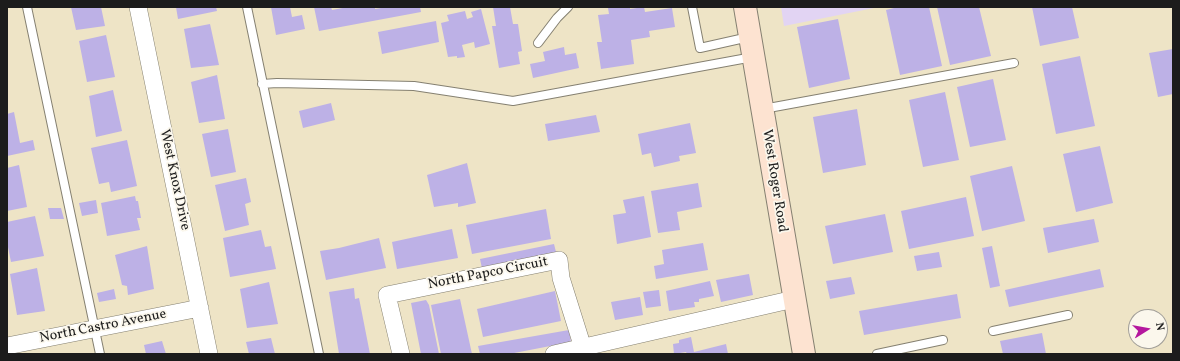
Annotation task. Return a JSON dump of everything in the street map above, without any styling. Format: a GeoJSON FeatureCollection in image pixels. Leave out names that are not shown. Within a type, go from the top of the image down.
{"type":"FeatureCollection","features":[{"type":"Feature","properties":{"kind":"street","name":"West Knox Drive"},"geometry":{"type":"LineString","coordinates":[[138,7],[209,354]]}},
{"type":"Feature","properties":{"kind":"street","name":"West Roger Road"},"geometry":{"type":"LineString","coordinates":[[745,7],[804,354]]}},
{"type":"Feature","properties":{"kind":"street","name":"North Papco Circuit"},"geometry":{"type":"LineString","coordinates":[[401,354],[387,295],[559,260],[561,278],[584,348]]}},
{"type":"Feature","properties":{"kind":"street"},"geometry":{"type":"LineString","coordinates":[[554,354],[794,299]]}},
{"type":"Feature","properties":{"kind":"street","name":"North Castro Avenue"},"geometry":{"type":"LineString","coordinates":[[7,346],[200,308]]}},
{"type":"Feature","properties":{"kind":"lane"},"geometry":{"type":"LineString","coordinates":[[27,7],[100,354]]}},
{"type":"Feature","properties":{"kind":"lane"},"geometry":{"type":"LineString","coordinates":[[246,7],[319,354]]}},
{"type":"Feature","properties":{"kind":"lane"},"geometry":{"type":"LineString","coordinates":[[538,43],[557,18],[568,7]]}},
{"type":"Feature","properties":{"kind":"lane"},"geometry":{"type":"LineString","coordinates":[[692,7],[700,48],[752,47]]}},
{"type":"Feature","properties":{"kind":"lane"},"geometry":{"type":"LineString","coordinates":[[262,84],[414,86],[513,101],[752,47]]}},
{"type":"Feature","properties":{"kind":"lane"},"geometry":{"type":"LineString","coordinates":[[762,110],[1014,63]]}},
{"type":"Feature","properties":{"kind":"lane"},"geometry":{"type":"LineString","coordinates":[[993,330],[1068,315]]}},
{"type":"Feature","properties":{"kind":"lane"},"geometry":{"type":"LineString","coordinates":[[877,354],[943,340]]}},
{"type":"Feature","properties":{"kind":"shaded area"},"geometry":{"type":"Polygon","coordinates":[[[781,7],[879,7],[784,26],[781,7]]]}},
{"type":"Feature","properties":{"kind":"building"},"geometry":{"type":"Polygon","coordinates":[[[71,7],[101,7],[105,26],[76,30],[71,7]]]}},
{"type":"Feature","properties":{"kind":"building"},"geometry":{"type":"Polygon","coordinates":[[[176,7],[216,7],[217,11],[178,19],[176,7]]]}},
{"type":"Feature","properties":{"kind":"building"},"geometry":{"type":"Polygon","coordinates":[[[271,7],[290,7],[292,17],[302,15],[305,29],[276,35],[271,7]]]}},
{"type":"Feature","properties":{"kind":"building"},"geometry":{"type":"Polygon","coordinates":[[[314,7],[331,7],[332,10],[348,7],[375,7],[375,9],[387,7],[420,7],[421,12],[319,31],[314,7]]]}},
{"type":"Feature","properties":{"kind":"building"},"geometry":{"type":"Polygon","coordinates":[[[493,7],[510,7],[513,24],[518,24],[522,51],[518,52],[520,64],[499,68],[492,26],[496,26],[493,7]]]}},
{"type":"Feature","properties":{"kind":"building"},"geometry":{"type":"Polygon","coordinates":[[[630,7],[630,9],[644,7],[645,12],[672,8],[675,27],[649,31],[650,37],[631,40],[634,64],[601,69],[597,42],[602,42],[598,15],[609,14],[608,8],[630,7]]]}},
{"type":"Feature","properties":{"kind":"building"},"geometry":{"type":"Polygon","coordinates":[[[898,7],[929,7],[942,66],[900,75],[886,10],[898,7]]]}},
{"type":"Feature","properties":{"kind":"building"},"geometry":{"type":"Polygon","coordinates":[[[937,7],[979,7],[991,56],[950,65],[937,7]]]}},
{"type":"Feature","properties":{"kind":"building"},"geometry":{"type":"Polygon","coordinates":[[[1032,7],[1072,7],[1079,38],[1040,46],[1032,7]]]}},
{"type":"Feature","properties":{"kind":"building"},"geometry":{"type":"Polygon","coordinates":[[[481,9],[490,44],[475,48],[474,42],[462,45],[465,57],[448,57],[441,23],[449,21],[447,15],[465,11],[467,19],[473,17],[471,12],[481,9]]]}},
{"type":"Feature","properties":{"kind":"building"},"geometry":{"type":"Polygon","coordinates":[[[838,19],[850,79],[809,88],[797,27],[838,19]]]}},
{"type":"Feature","properties":{"kind":"building"},"geometry":{"type":"Polygon","coordinates":[[[436,21],[439,42],[382,54],[378,32],[436,21]]]}},
{"type":"Feature","properties":{"kind":"building"},"geometry":{"type":"Polygon","coordinates":[[[210,24],[219,65],[191,68],[184,29],[210,24]]]}},
{"type":"Feature","properties":{"kind":"building"},"geometry":{"type":"Polygon","coordinates":[[[106,35],[115,77],[87,82],[79,41],[106,35]]]}},
{"type":"Feature","properties":{"kind":"building"},"geometry":{"type":"Polygon","coordinates":[[[564,47],[565,55],[576,53],[579,68],[533,78],[530,64],[545,61],[543,52],[564,47]]]}},
{"type":"Feature","properties":{"kind":"building"},"geometry":{"type":"Polygon","coordinates":[[[1173,49],[1173,94],[1158,97],[1149,53],[1173,49]]]}},
{"type":"Feature","properties":{"kind":"building"},"geometry":{"type":"Polygon","coordinates":[[[1080,56],[1095,126],[1056,134],[1042,64],[1080,56]]]}},
{"type":"Feature","properties":{"kind":"building"},"geometry":{"type":"Polygon","coordinates":[[[217,75],[225,119],[199,123],[191,82],[217,75]]]}},
{"type":"Feature","properties":{"kind":"building"},"geometry":{"type":"Polygon","coordinates":[[[993,79],[1006,140],[970,147],[957,87],[993,79]]]}},
{"type":"Feature","properties":{"kind":"building"},"geometry":{"type":"Polygon","coordinates":[[[113,90],[122,131],[96,137],[89,96],[113,90]]]}},
{"type":"Feature","properties":{"kind":"building"},"geometry":{"type":"Polygon","coordinates":[[[945,92],[959,160],[923,167],[909,100],[945,92]]]}},
{"type":"Feature","properties":{"kind":"building"},"geometry":{"type":"Polygon","coordinates":[[[331,103],[335,120],[303,128],[299,111],[331,103]]]}},
{"type":"Feature","properties":{"kind":"building"},"geometry":{"type":"Polygon","coordinates":[[[857,109],[866,165],[823,173],[813,117],[857,109]]]}},
{"type":"Feature","properties":{"kind":"building"},"geometry":{"type":"Polygon","coordinates":[[[14,112],[20,143],[33,140],[35,150],[7,156],[7,114],[14,112]]]}},
{"type":"Feature","properties":{"kind":"building"},"geometry":{"type":"Polygon","coordinates":[[[596,115],[600,132],[548,141],[545,124],[596,115]]]}},
{"type":"Feature","properties":{"kind":"building"},"geometry":{"type":"Polygon","coordinates":[[[690,123],[696,153],[679,156],[680,161],[654,167],[651,153],[642,155],[638,134],[690,123]]]}},
{"type":"Feature","properties":{"kind":"building"},"geometry":{"type":"Polygon","coordinates":[[[228,129],[236,172],[211,177],[202,134],[228,129]]]}},
{"type":"Feature","properties":{"kind":"building"},"geometry":{"type":"Polygon","coordinates":[[[127,140],[137,186],[111,192],[109,182],[99,184],[91,148],[127,140]]]}},
{"type":"Feature","properties":{"kind":"building"},"geometry":{"type":"Polygon","coordinates":[[[1100,146],[1113,203],[1076,212],[1063,154],[1100,146]]]}},
{"type":"Feature","properties":{"kind":"building"},"geometry":{"type":"Polygon","coordinates":[[[467,163],[476,203],[458,207],[458,203],[434,207],[427,175],[467,163]]]}},
{"type":"Feature","properties":{"kind":"building"},"geometry":{"type":"Polygon","coordinates":[[[19,165],[27,207],[7,211],[7,168],[19,165]]]}},
{"type":"Feature","properties":{"kind":"building"},"geometry":{"type":"Polygon","coordinates":[[[1012,166],[1025,221],[982,231],[970,176],[1012,166]]]}},
{"type":"Feature","properties":{"kind":"building"},"geometry":{"type":"Polygon","coordinates":[[[246,178],[251,202],[245,204],[249,225],[225,231],[215,185],[246,178]]]}},
{"type":"Feature","properties":{"kind":"building"},"geometry":{"type":"Polygon","coordinates":[[[698,183],[702,207],[677,212],[680,230],[658,233],[651,191],[698,183]]]}},
{"type":"Feature","properties":{"kind":"building"},"geometry":{"type":"Polygon","coordinates":[[[135,196],[136,201],[138,201],[141,218],[137,218],[140,230],[107,236],[101,203],[135,196]]]}},
{"type":"Feature","properties":{"kind":"building"},"geometry":{"type":"Polygon","coordinates":[[[644,196],[651,237],[617,244],[613,215],[626,213],[623,200],[644,196]]]}},
{"type":"Feature","properties":{"kind":"building"},"geometry":{"type":"Polygon","coordinates":[[[966,197],[974,236],[909,249],[901,211],[966,197]]]}},
{"type":"Feature","properties":{"kind":"building"},"geometry":{"type":"Polygon","coordinates":[[[96,200],[98,213],[82,216],[79,203],[96,200]]]}},
{"type":"Feature","properties":{"kind":"building"},"geometry":{"type":"Polygon","coordinates":[[[48,208],[61,208],[64,219],[50,219],[48,208]]]}},
{"type":"Feature","properties":{"kind":"building"},"geometry":{"type":"Polygon","coordinates":[[[546,209],[551,239],[472,254],[466,225],[546,209]]]}},
{"type":"Feature","properties":{"kind":"building"},"geometry":{"type":"Polygon","coordinates":[[[885,214],[893,252],[833,264],[825,226],[885,214]]]}},
{"type":"Feature","properties":{"kind":"building"},"geometry":{"type":"Polygon","coordinates":[[[35,216],[44,256],[11,262],[7,242],[7,222],[35,216]]]}},
{"type":"Feature","properties":{"kind":"building"},"geometry":{"type":"Polygon","coordinates":[[[1094,219],[1099,242],[1048,253],[1043,228],[1094,219]]]}},
{"type":"Feature","properties":{"kind":"building"},"geometry":{"type":"Polygon","coordinates":[[[452,229],[458,258],[397,269],[392,242],[452,229]]]}},
{"type":"Feature","properties":{"kind":"building"},"geometry":{"type":"Polygon","coordinates":[[[261,230],[265,247],[271,246],[276,269],[230,277],[223,238],[261,230]]]}},
{"type":"Feature","properties":{"kind":"building"},"geometry":{"type":"Polygon","coordinates":[[[379,238],[386,268],[326,280],[320,251],[379,238]]]}},
{"type":"Feature","properties":{"kind":"building"},"geometry":{"type":"Polygon","coordinates":[[[703,243],[708,270],[656,279],[654,266],[664,264],[662,250],[703,243]]]}},
{"type":"Feature","properties":{"kind":"building"},"geometry":{"type":"Polygon","coordinates":[[[554,244],[557,256],[483,273],[480,259],[554,244]]]}},
{"type":"Feature","properties":{"kind":"building"},"geometry":{"type":"Polygon","coordinates":[[[147,246],[154,289],[128,295],[127,286],[122,285],[115,255],[147,246]]]}},
{"type":"Feature","properties":{"kind":"building"},"geometry":{"type":"Polygon","coordinates":[[[992,246],[1000,286],[990,288],[982,248],[992,246]]]}},
{"type":"Feature","properties":{"kind":"building"},"geometry":{"type":"Polygon","coordinates":[[[939,252],[942,267],[917,271],[914,256],[939,252]]]}},
{"type":"Feature","properties":{"kind":"building"},"geometry":{"type":"Polygon","coordinates":[[[37,268],[45,311],[17,315],[10,274],[37,268]]]}},
{"type":"Feature","properties":{"kind":"building"},"geometry":{"type":"Polygon","coordinates":[[[1100,269],[1104,287],[1009,307],[1005,290],[1100,269]]]}},
{"type":"Feature","properties":{"kind":"building"},"geometry":{"type":"Polygon","coordinates":[[[749,274],[753,295],[721,302],[716,280],[749,274]]]}},
{"type":"Feature","properties":{"kind":"building"},"geometry":{"type":"Polygon","coordinates":[[[851,277],[855,294],[830,299],[826,281],[851,277]]]}},
{"type":"Feature","properties":{"kind":"building"},"geometry":{"type":"Polygon","coordinates":[[[710,281],[714,296],[699,299],[699,302],[694,302],[695,307],[669,311],[666,291],[710,281]]]}},
{"type":"Feature","properties":{"kind":"building"},"geometry":{"type":"Polygon","coordinates":[[[269,282],[278,324],[247,328],[240,289],[269,282]]]}},
{"type":"Feature","properties":{"kind":"building"},"geometry":{"type":"Polygon","coordinates":[[[354,288],[355,299],[359,298],[370,354],[339,354],[329,292],[354,288]]]}},
{"type":"Feature","properties":{"kind":"building"},"geometry":{"type":"Polygon","coordinates":[[[114,289],[116,299],[99,302],[97,293],[114,289]]]}},
{"type":"Feature","properties":{"kind":"building"},"geometry":{"type":"Polygon","coordinates":[[[659,290],[661,306],[646,308],[643,292],[659,290]]]}},
{"type":"Feature","properties":{"kind":"building"},"geometry":{"type":"Polygon","coordinates":[[[555,291],[561,321],[483,337],[477,309],[555,291]]]}},
{"type":"Feature","properties":{"kind":"building"},"geometry":{"type":"Polygon","coordinates":[[[957,294],[961,318],[864,335],[859,311],[957,294]]]}},
{"type":"Feature","properties":{"kind":"building"},"geometry":{"type":"Polygon","coordinates":[[[640,297],[643,315],[615,320],[611,302],[640,297]]]}},
{"type":"Feature","properties":{"kind":"building"},"geometry":{"type":"Polygon","coordinates":[[[460,299],[472,354],[441,354],[431,305],[460,299]]]}},
{"type":"Feature","properties":{"kind":"building"},"geometry":{"type":"Polygon","coordinates":[[[426,300],[429,305],[439,354],[421,354],[411,303],[426,300]]]}},
{"type":"Feature","properties":{"kind":"building"},"geometry":{"type":"Polygon","coordinates":[[[569,330],[571,342],[509,354],[480,354],[478,346],[569,330]]]}},
{"type":"Feature","properties":{"kind":"building"},"geometry":{"type":"Polygon","coordinates":[[[1042,333],[1046,354],[1003,354],[1000,341],[1042,333]]]}},
{"type":"Feature","properties":{"kind":"building"},"geometry":{"type":"Polygon","coordinates":[[[691,337],[694,352],[726,344],[728,354],[687,354],[686,352],[674,354],[673,344],[679,343],[679,340],[691,337]]]}},
{"type":"Feature","properties":{"kind":"building"},"geometry":{"type":"Polygon","coordinates":[[[271,338],[275,354],[249,354],[246,342],[271,338]]]}},
{"type":"Feature","properties":{"kind":"building"},"geometry":{"type":"Polygon","coordinates":[[[162,341],[166,354],[146,354],[144,345],[162,341]]]}}]}
